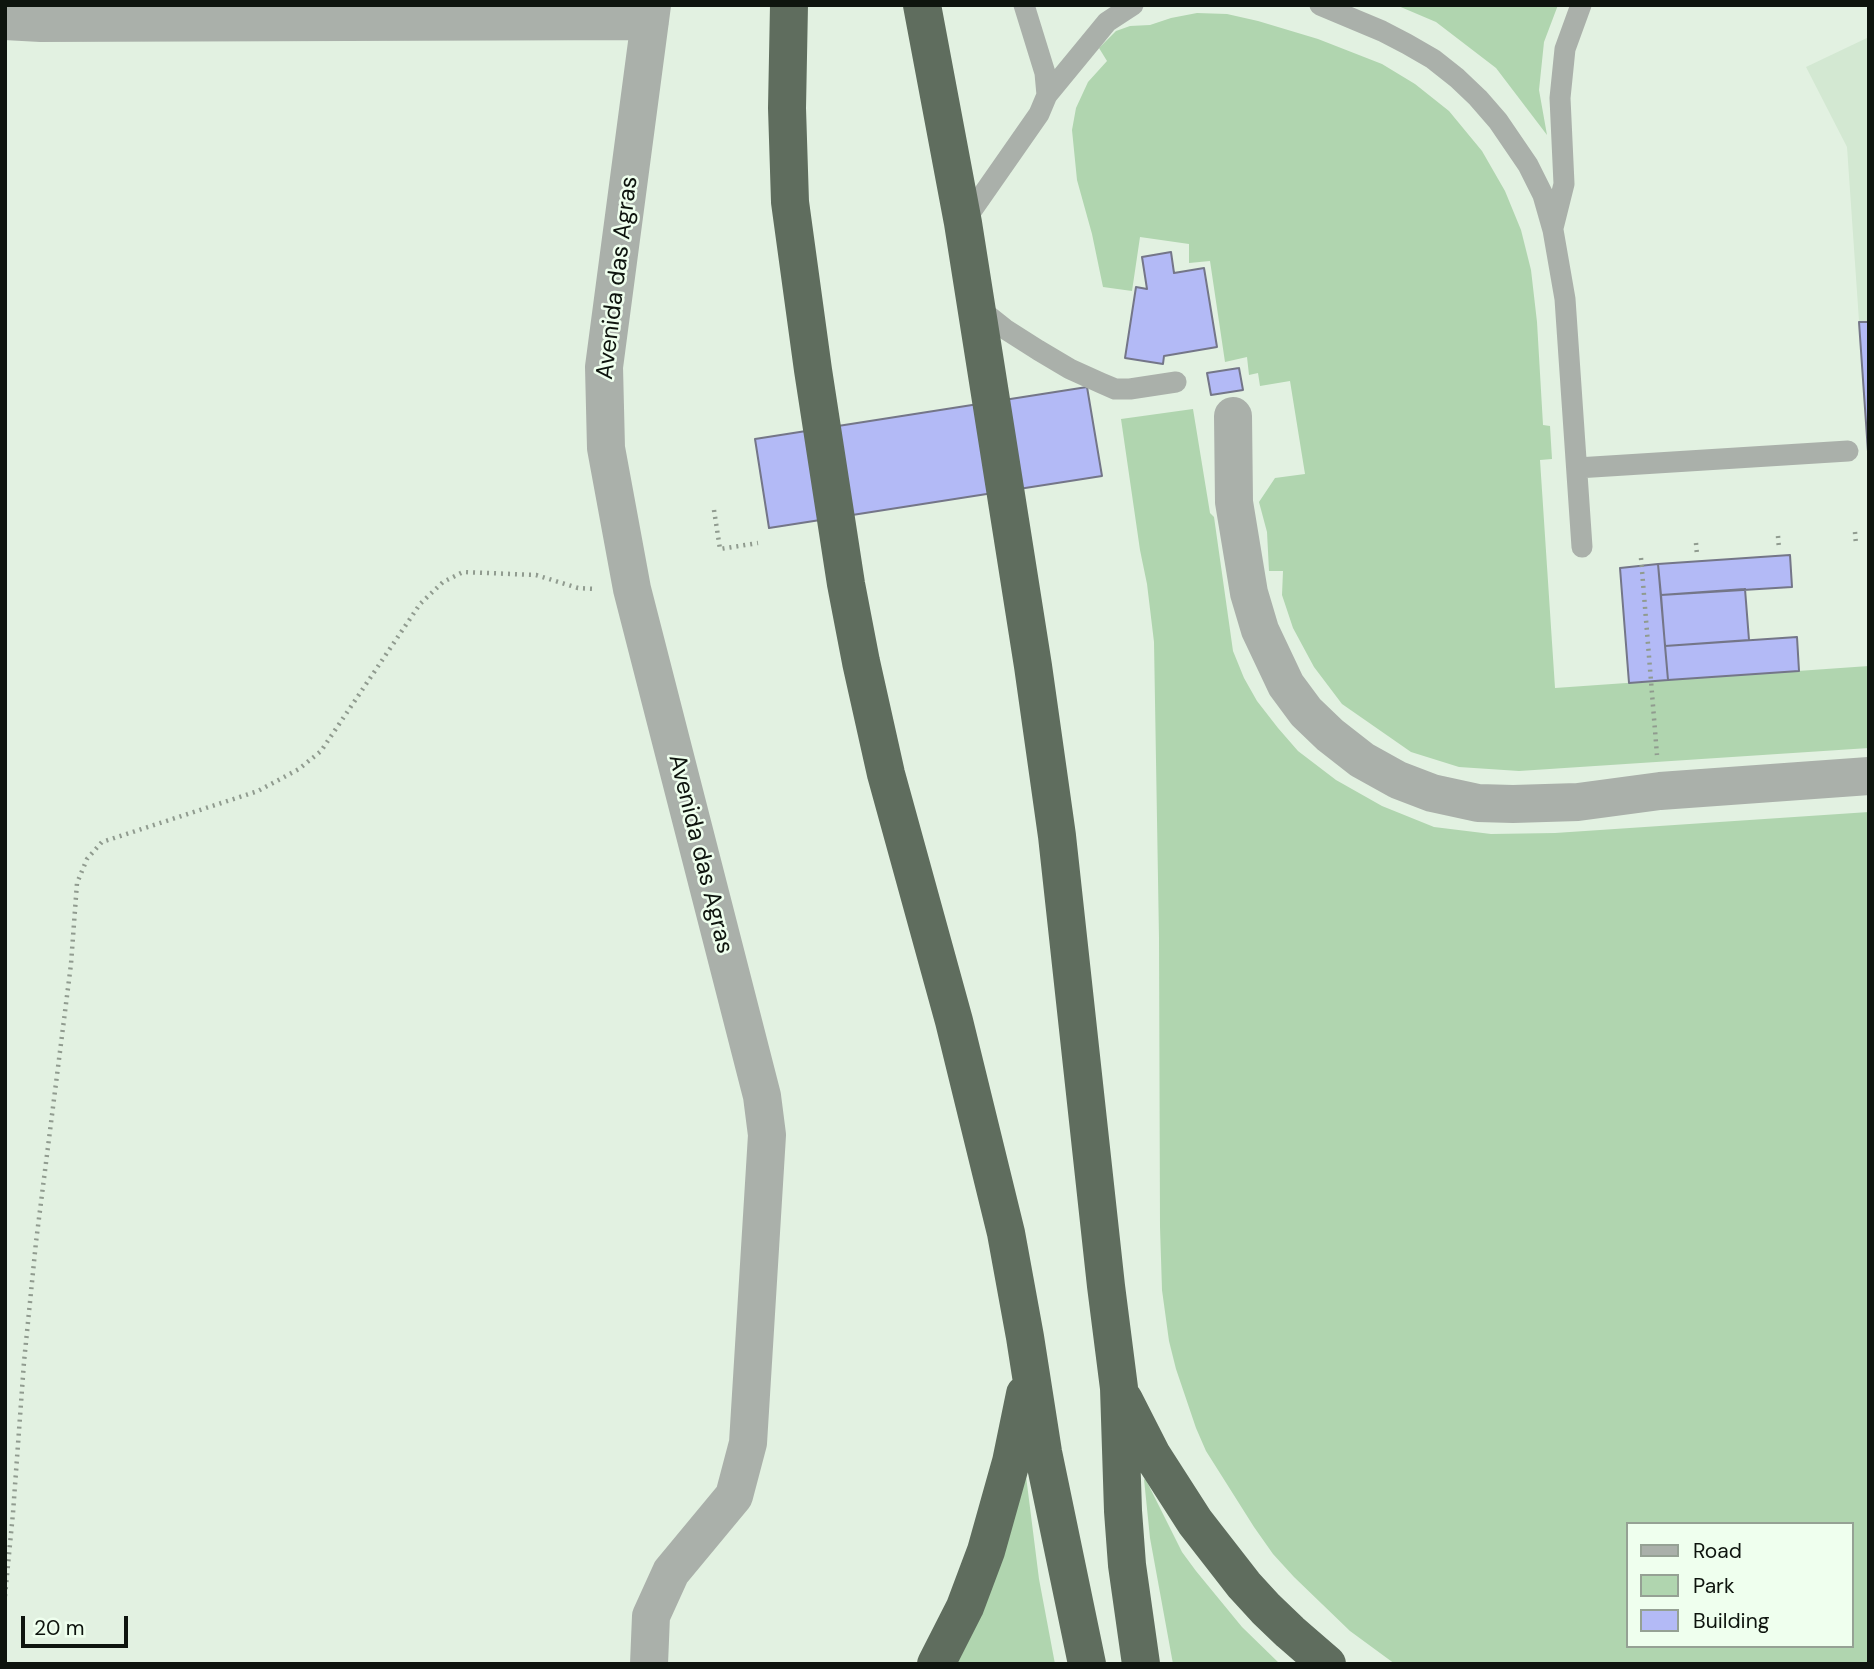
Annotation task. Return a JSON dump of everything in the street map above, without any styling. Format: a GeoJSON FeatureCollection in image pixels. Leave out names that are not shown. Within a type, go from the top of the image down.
{"type":"FeatureCollection","features":[{"type":"Feature","properties":{"kind":"highway"},"geometry":{"type":"LineString","coordinates":[[789,5],[787,108],[790,202],[846,584],[886,774],[954,1021],[1003,1220],[1043,1452],[1087,1664]]}},
{"type":"Feature","properties":{"kind":"highway"},"geometry":{"type":"LineString","coordinates":[[922,5],[963,223],[1035,678],[1055,824],[1119,1388],[1125,1538],[1141,1664]]}},
{"type":"Feature","properties":{"kind":"highway"},"geometry":{"type":"LineString","coordinates":[[936,1664],[965,1607],[986,1551],[1011,1462],[1028,1368]]}},
{"type":"Feature","properties":{"kind":"highway"},"geometry":{"type":"LineString","coordinates":[[1119,1388],[1152,1455],[1195,1522],[1266,1609],[1327,1664]]}},
{"type":"Feature","properties":{"kind":"street"},"geometry":{"type":"LineString","coordinates":[[5,21],[55,23],[651,13]]}},
{"type":"Feature","properties":{"kind":"street","name":"Avenida das Agras"},"geometry":{"type":"LineString","coordinates":[[649,1664],[651,1616],[671,1572],[734,1496],[748,1443],[767,1135],[762,1096],[632,590],[606,448],[604,367],[651,13]]}},
{"type":"Feature","properties":{"kind":"street"},"geometry":{"type":"LineString","coordinates":[[1233,416],[1234,502],[1249,593],[1260,629],[1286,685],[1306,712],[1330,735],[1363,760],[1398,780],[1432,793],[1478,803],[1513,804],[1578,802],[1660,791],[1869,776]]}},
{"type":"Feature","properties":{"kind":"lane"},"geometry":{"type":"LineString","coordinates":[[1024,5],[1045,73],[1047,95]]}},
{"type":"Feature","properties":{"kind":"lane"},"geometry":{"type":"LineString","coordinates":[[963,223],[1039,114],[1047,95],[1107,22],[1133,5]]}},
{"type":"Feature","properties":{"kind":"lane"},"geometry":{"type":"LineString","coordinates":[[1320,5],[1382,31],[1433,60],[1478,98],[1498,121],[1528,166],[1542,195],[1553,230],[1565,299],[1583,547]]}},
{"type":"Feature","properties":{"kind":"lane"},"geometry":{"type":"LineString","coordinates":[[1553,230],[1564,184],[1560,98],[1565,49],[1581,5]]}},
{"type":"Feature","properties":{"kind":"lane"},"geometry":{"type":"LineString","coordinates":[[976,306],[1038,350],[1070,369],[1115,389],[1176,382]]}},
{"type":"Feature","properties":{"kind":"lane"},"geometry":{"type":"LineString","coordinates":[[1577,468],[1848,450]]}},
{"type":"Feature","properties":{"kind":"path"},"geometry":{"type":"LineString","coordinates":[[715,510],[720,550],[758,543]]}},
{"type":"Feature","properties":{"kind":"path"},"geometry":{"type":"LineString","coordinates":[[1855,532],[1856,545]]}},
{"type":"Feature","properties":{"kind":"path"},"geometry":{"type":"LineString","coordinates":[[1778,537],[1779,550]]}},
{"type":"Feature","properties":{"kind":"path"},"geometry":{"type":"LineString","coordinates":[[1696,543],[1697,555]]}},
{"type":"Feature","properties":{"kind":"path"},"geometry":{"type":"LineString","coordinates":[[1642,558],[1660,791]]}},
{"type":"Feature","properties":{"kind":"path"},"geometry":{"type":"LineString","coordinates":[[5,1596],[36,1242],[71,964],[77,883],[87,859],[102,842],[258,791],[299,769],[321,751],[420,604],[443,582],[463,572],[536,575],[578,588],[632,590]]}},
{"type":"Feature","properties":{"kind":"shaded area"},"geometry":{"type":"Polygon","coordinates":[[[1869,37],[1869,466],[1847,147],[1806,67],[1869,37]]]}},
{"type":"Feature","properties":{"kind":"green space"},"geometry":{"type":"Polygon","coordinates":[[[1396,5],[1558,5],[1544,42],[1539,90],[1547,135],[1496,68],[1436,22],[1396,5]]]}},
{"type":"Feature","properties":{"kind":"green space"},"geometry":{"type":"Polygon","coordinates":[[[1197,13],[1227,14],[1258,21],[1318,39],[1382,64],[1415,84],[1449,111],[1482,151],[1505,191],[1521,230],[1531,270],[1543,425],[1550,426],[1552,459],[1540,460],[1555,688],[1869,666],[1869,748],[1519,771],[1459,767],[1411,752],[1342,704],[1314,667],[1293,628],[1282,595],[1283,571],[1269,571],[1267,532],[1259,502],[1275,478],[1305,474],[1290,381],[1260,386],[1258,373],[1249,375],[1247,357],[1225,362],[1210,261],[1189,263],[1189,244],[1140,237],[1132,291],[1103,287],[1077,180],[1072,130],[1076,108],[1088,82],[1107,61],[1099,48],[1116,31],[1130,26],[1150,25],[1197,13]]]}},
{"type":"Feature","properties":{"kind":"green space"},"geometry":{"type":"Polygon","coordinates":[[[1193,409],[1210,513],[1214,517],[1233,651],[1257,701],[1298,751],[1336,780],[1382,806],[1434,827],[1491,834],[1555,833],[1869,812],[1869,1664],[1395,1664],[1350,1631],[1294,1577],[1254,1527],[1206,1451],[1196,1428],[1169,1341],[1162,1290],[1154,642],[1121,419],[1193,409]]]}},
{"type":"Feature","properties":{"kind":"green space"},"geometry":{"type":"Polygon","coordinates":[[[1026,1476],[1039,1579],[1055,1664],[954,1664],[1026,1476]]]}},
{"type":"Feature","properties":{"kind":"green space"},"geometry":{"type":"Polygon","coordinates":[[[1144,1479],[1182,1552],[1242,1627],[1280,1664],[1173,1664],[1150,1538],[1144,1479]]]}},
{"type":"Feature","properties":{"kind":"building"},"geometry":{"type":"Polygon","coordinates":[[[1171,252],[1174,273],[1204,268],[1217,347],[1164,356],[1163,364],[1125,358],[1136,287],[1147,289],[1142,257],[1171,252]]]}},
{"type":"Feature","properties":{"kind":"building"},"geometry":{"type":"Polygon","coordinates":[[[1859,322],[1869,322],[1869,466],[1859,322]]]}},
{"type":"Feature","properties":{"kind":"building"},"geometry":{"type":"Polygon","coordinates":[[[1239,368],[1243,390],[1211,395],[1207,373],[1239,368]]]}},
{"type":"Feature","properties":{"kind":"building"},"geometry":{"type":"Polygon","coordinates":[[[1087,387],[1102,476],[769,528],[755,439],[1087,387]]]}},
{"type":"Feature","properties":{"kind":"building"},"geometry":{"type":"Polygon","coordinates":[[[1790,555],[1792,587],[1661,595],[1658,564],[1790,555]]]}},
{"type":"Feature","properties":{"kind":"building"},"geometry":{"type":"Polygon","coordinates":[[[1658,564],[1668,680],[1629,683],[1620,568],[1658,564]]]}},
{"type":"Feature","properties":{"kind":"building"},"geometry":{"type":"Polygon","coordinates":[[[1745,589],[1749,640],[1665,646],[1661,595],[1745,589]]]}},
{"type":"Feature","properties":{"kind":"building"},"geometry":{"type":"Polygon","coordinates":[[[1797,637],[1799,671],[1668,680],[1665,646],[1797,637]]]}}]}
